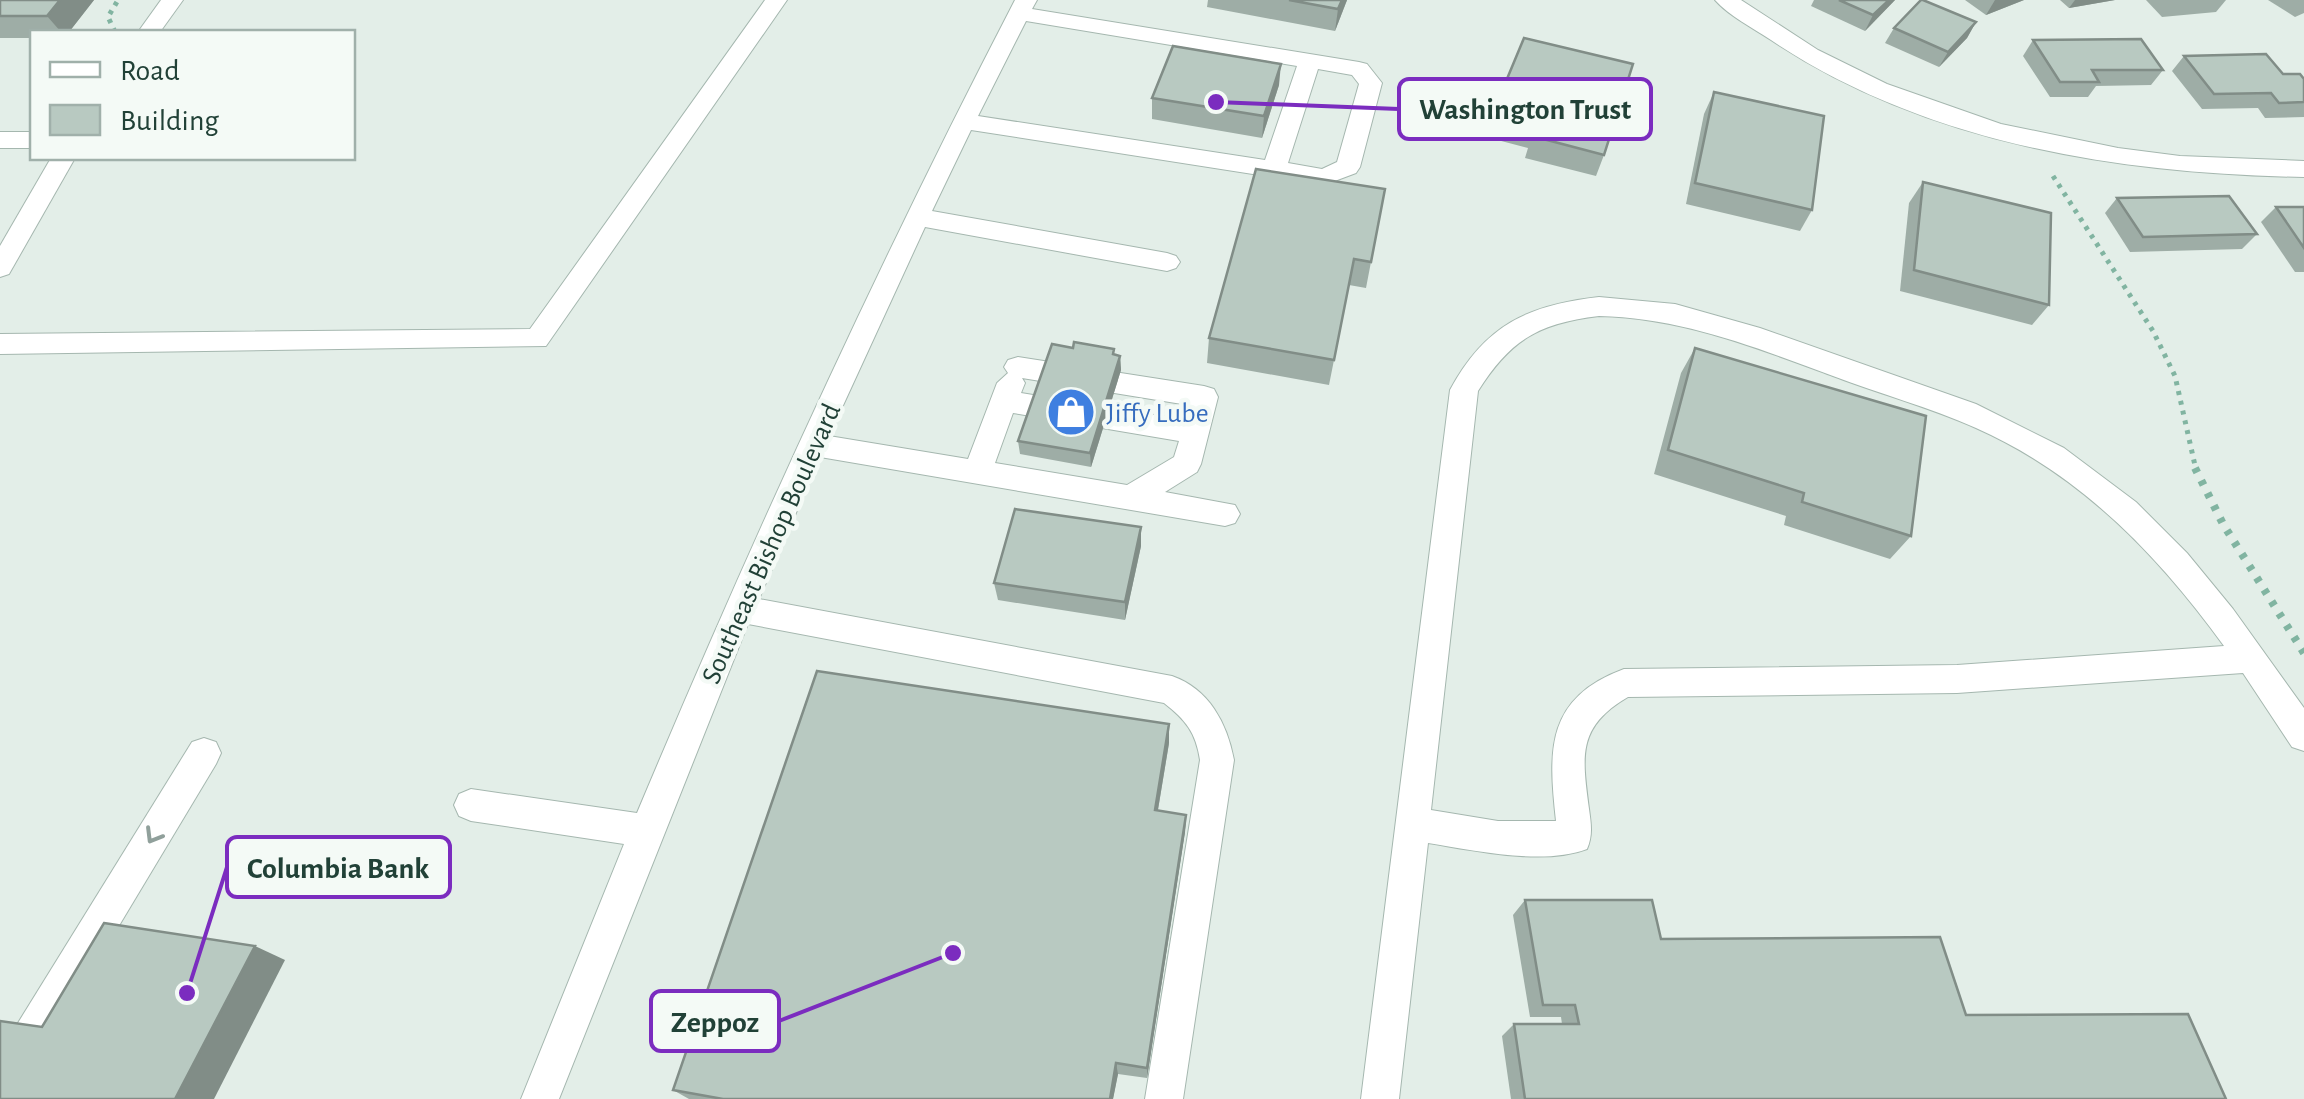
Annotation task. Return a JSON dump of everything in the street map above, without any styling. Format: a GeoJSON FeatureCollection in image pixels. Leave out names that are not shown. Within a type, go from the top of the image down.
{"type":"FeatureCollection","features":[{"type":"Feature","properties":{"kind":"street"},"geometry":{"type":"LineString","coordinates":[[150,30],[172,0]]}},
{"type":"Feature","properties":{"kind":"street"},"geometry":{"type":"LineString","coordinates":[[0,344],[538,339],[776,0]]}},
{"type":"Feature","properties":{"kind":"street"},"geometry":{"type":"LineString","coordinates":[[1726,0],[1822,62],[1920,106],[2046,143],[2124,158],[2239,170],[2304,169]]}},
{"type":"Feature","properties":{"kind":"street"},"geometry":{"type":"LineString","coordinates":[[964,121],[1324,178],[1348,167],[1370,84],[1358,68],[1023,7]]}},
{"type":"Feature","properties":{"kind":"street","name":"Southeast Bishop Boulevard"},"geometry":{"type":"LineString","coordinates":[[540,1099],[645,832],[812,444],[964,121],[1023,7]]}},
{"type":"Feature","properties":{"kind":"street"},"geometry":{"type":"LineString","coordinates":[[1277,170],[1310,61]]}},
{"type":"Feature","properties":{"kind":"street"},"geometry":{"type":"LineString","coordinates":[[1277,170],[1310,61]]}},
{"type":"Feature","properties":{"kind":"street"},"geometry":{"type":"LineString","coordinates":[[0,140],[30,140]]}},
{"type":"Feature","properties":{"kind":"street"},"geometry":{"type":"LineString","coordinates":[[0,268],[62,160]]}},
{"type":"Feature","properties":{"kind":"street"},"geometry":{"type":"LineString","coordinates":[[918,217],[1167,262]]}},
{"type":"Feature","properties":{"kind":"street"},"geometry":{"type":"LineString","coordinates":[[1380,1099],[1416,824],[1464,390],[1484,358],[1510,333],[1556,312],[1594,306],[1633,307],[1696,318],[1973,414],[2029,441],[2127,512],[2252,658],[2304,736]]}},
{"type":"Feature","properties":{"kind":"street"},"geometry":{"type":"LineString","coordinates":[[977,472],[1013,377],[1199,415],[1187,464],[1130,498]]}},
{"type":"Feature","properties":{"kind":"street"},"geometry":{"type":"LineString","coordinates":[[812,444],[1225,514]]}},
{"type":"Feature","properties":{"kind":"street"},"geometry":{"type":"LineString","coordinates":[[740,609],[1172,690],[1201,712],[1213,733],[1217,760],[1164,1099]]}},
{"type":"Feature","properties":{"kind":"street"},"geometry":{"type":"LineString","coordinates":[[1416,824],[1498,838],[1575,837],[1567,757],[1574,722],[1592,698],[1624,683],[1957,678],[2252,658]]}},
{"type":"Feature","properties":{"kind":"street"},"geometry":{"type":"LineString","coordinates":[[0,1087],[204,753]]}},
{"type":"Feature","properties":{"kind":"street"},"geometry":{"type":"LineString","coordinates":[[471,804],[645,832]]}},
{"type":"Feature","properties":{"kind":"path"},"geometry":{"type":"LineString","coordinates":[[114,30],[108,17],[118,0]]}},
{"type":"Feature","properties":{"kind":"path"},"geometry":{"type":"LineString","coordinates":[[2046,143],[2043,160],[2153,331],[2175,376],[2195,468],[2223,524],[2304,653]]}},
{"type":"Feature","properties":{"kind":"building"},"geometry":{"type":"Polygon","coordinates":[[[0,0],[60,0],[47,16],[0,16],[0,0]]]}},
{"type":"Feature","properties":{"kind":"building"},"geometry":{"type":"Polygon","coordinates":[[[1289,0],[1342,0],[1338,9],[1289,0]]]}},
{"type":"Feature","properties":{"kind":"building"},"geometry":{"type":"Polygon","coordinates":[[[1839,0],[1889,0],[1873,15],[1839,0]]]}},
{"type":"Feature","properties":{"kind":"building"},"geometry":{"type":"Polygon","coordinates":[[[1921,0],[1976,22],[1948,52],[1894,28],[1921,0]]]}},
{"type":"Feature","properties":{"kind":"building"},"geometry":{"type":"Polygon","coordinates":[[[1524,38],[1633,64],[1604,155],[1532,136],[1535,126],[1492,115],[1524,38]]]}},
{"type":"Feature","properties":{"kind":"building"},"geometry":{"type":"Polygon","coordinates":[[[2141,39],[2163,70],[2092,70],[2099,82],[2060,82],[2033,40],[2141,39]]]}},
{"type":"Feature","properties":{"kind":"building"},"geometry":{"type":"Polygon","coordinates":[[[1173,46],[1281,64],[1264,116],[1152,98],[1173,46]]]}},
{"type":"Feature","properties":{"kind":"building"},"geometry":{"type":"Polygon","coordinates":[[[2266,54],[2283,74],[2300,74],[2304,79],[2304,102],[2279,103],[2271,93],[2214,94],[2184,56],[2266,54]]]}},
{"type":"Feature","properties":{"kind":"building"},"geometry":{"type":"Polygon","coordinates":[[[1714,92],[1824,116],[1812,210],[1695,183],[1714,92]]]}},
{"type":"Feature","properties":{"kind":"building"},"geometry":{"type":"Polygon","coordinates":[[[1256,169],[1385,189],[1371,262],[1354,259],[1334,360],[1209,338],[1256,169]]]}},
{"type":"Feature","properties":{"kind":"building"},"geometry":{"type":"Polygon","coordinates":[[[1923,182],[2051,213],[2049,305],[1914,270],[1923,182]]]}},
{"type":"Feature","properties":{"kind":"building"},"geometry":{"type":"Polygon","coordinates":[[[2229,196],[2257,234],[2143,237],[2117,198],[2229,196]]]}},
{"type":"Feature","properties":{"kind":"building"},"geometry":{"type":"Polygon","coordinates":[[[2276,207],[2304,207],[2304,248],[2276,207]]]}},
{"type":"Feature","properties":{"kind":"building","name":"Jiffy Lube"},"geometry":{"type":"Polygon","coordinates":[[[1074,342],[1114,349],[1113,354],[1120,356],[1090,453],[1018,441],[1052,344],[1073,348],[1074,342]]]}},
{"type":"Feature","properties":{"kind":"building"},"geometry":{"type":"Polygon","coordinates":[[[1695,348],[1926,416],[1911,536],[1802,502],[1804,493],[1668,450],[1695,348]]]}},
{"type":"Feature","properties":{"kind":"building"},"geometry":{"type":"Polygon","coordinates":[[[1015,509],[1141,527],[1125,602],[994,583],[1015,509]]]}},
{"type":"Feature","properties":{"kind":"building"},"geometry":{"type":"Polygon","coordinates":[[[817,671],[1169,724],[1155,810],[1186,815],[1147,1068],[1116,1063],[1110,1099],[723,1099],[673,1090],[817,671]]]}},
{"type":"Feature","properties":{"kind":"building"},"geometry":{"type":"Polygon","coordinates":[[[1525,900],[1652,900],[1661,939],[1940,937],[1966,1015],[2188,1014],[2226,1099],[1525,1099],[1514,1024],[1579,1024],[1575,1005],[1543,1005],[1525,900]]]}},
{"type":"Feature","properties":{"kind":"building"},"geometry":{"type":"Polygon","coordinates":[[[104,923],[255,946],[175,1099],[0,1099],[0,1021],[42,1027],[104,923]]]}},
{"type":"Feature","properties":{"kind":"place","name":"Washington Trust"},"geometry":{"type":"Point","coordinates":[1216,102]}},
{"type":"Feature","properties":{"kind":"place","name":"Jiffy Lube"},"geometry":{"type":"Point","coordinates":[1071,412]}},
{"type":"Feature","properties":{"kind":"place","name":"Zeppoz"},"geometry":{"type":"Point","coordinates":[953,953]}},
{"type":"Feature","properties":{"kind":"place","name":"Columbia Bank"},"geometry":{"type":"Point","coordinates":[187,993]}}]}
